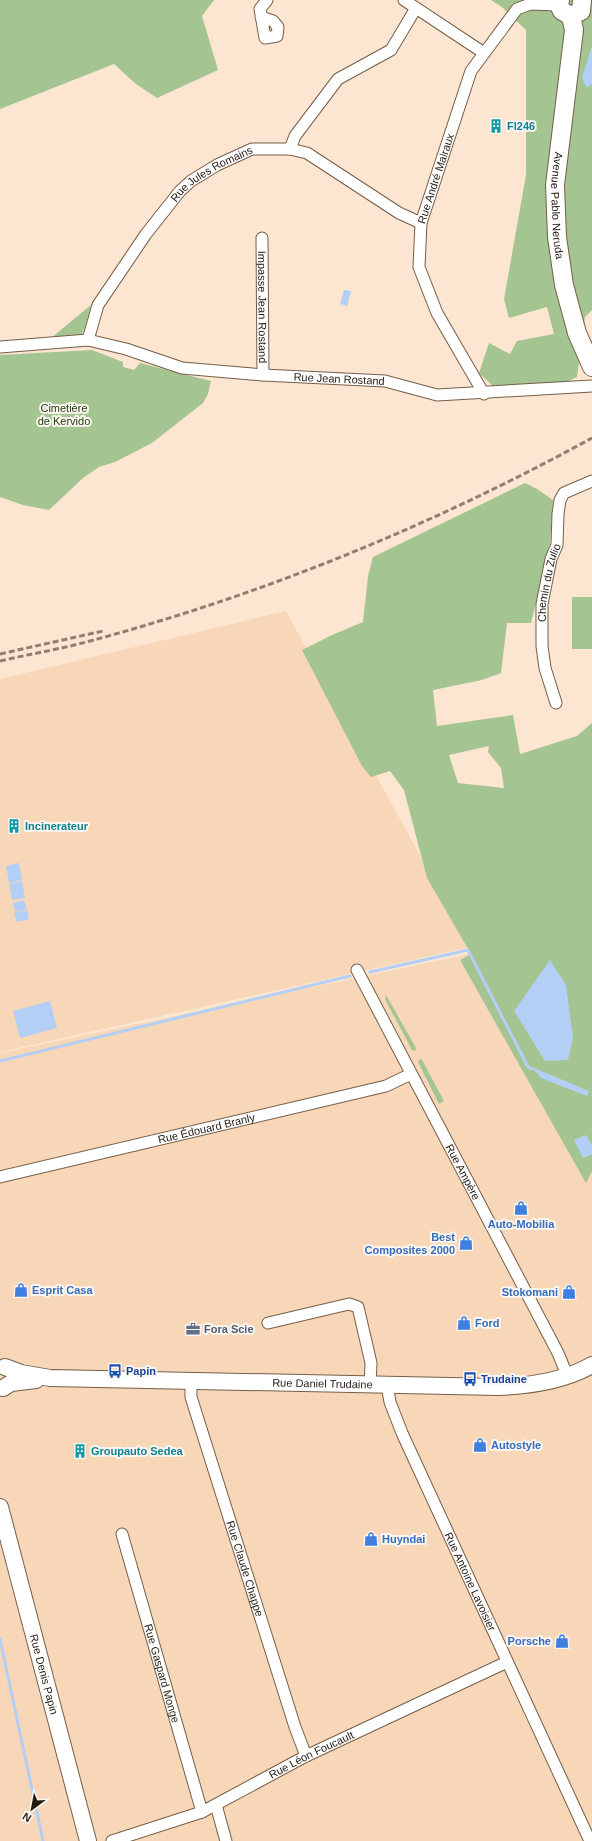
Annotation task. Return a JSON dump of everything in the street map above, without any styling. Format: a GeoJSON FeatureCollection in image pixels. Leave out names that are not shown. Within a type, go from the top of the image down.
{"type":"FeatureCollection","features":[{"type":"Feature","properties":{"kind":"main road"},"geometry":{"type":"LineString","coordinates":[[563,7],[581,11],[582,0]]}},
{"type":"Feature","properties":{"kind":"main road","name":"Avenue Pablo Neruda"},"geometry":{"type":"LineString","coordinates":[[563,7],[574,30],[555,185],[557,237],[564,285],[577,333],[592,367]]}},
{"type":"Feature","properties":{"kind":"main road"},"geometry":{"type":"LineString","coordinates":[[1,1389],[6,1384],[8,1375],[2,1363]]}},
{"type":"Feature","properties":{"kind":"main road","name":"Rue Daniel Trudaine"},"geometry":{"type":"LineString","coordinates":[[2,1363],[21,1373],[50,1378],[513,1387],[548,1382],[592,1365]]}},
{"type":"Feature","properties":{"kind":"main road","name":"Rue Daniel Trudaine"},"geometry":{"type":"LineString","coordinates":[[1,1389],[11,1384],[50,1378]]}},
{"type":"Feature","properties":{"kind":"main road","name":"Rue Denis Papin"},"geometry":{"type":"LineString","coordinates":[[0,1507],[88,1841]]}},
{"type":"Feature","properties":{"kind":"street"},"geometry":{"type":"LineString","coordinates":[[261,17],[260,9],[267,0]]}},
{"type":"Feature","properties":{"kind":"street"},"geometry":{"type":"LineString","coordinates":[[404,0],[484,53]]}},
{"type":"Feature","properties":{"kind":"street","name":"Rue André Malraux"},"geometry":{"type":"LineString","coordinates":[[484,394],[437,313],[419,267],[421,223],[471,70],[513,13],[521,6],[538,3],[563,7]]}},
{"type":"Feature","properties":{"kind":"street"},"geometry":{"type":"LineString","coordinates":[[290,149],[295,136],[338,79],[391,50],[416,8]]}},
{"type":"Feature","properties":{"kind":"street","name":"Rue Jules Romains"},"geometry":{"type":"LineString","coordinates":[[88,340],[98,305],[146,234],[180,191],[191,181],[218,165],[252,149],[290,149],[307,153],[399,213],[421,223]]}},
{"type":"Feature","properties":{"kind":"street","name":"Impasse Jean Rostand"},"geometry":{"type":"LineString","coordinates":[[262,238],[263,375]]}},
{"type":"Feature","properties":{"kind":"street","name":"Rue Jean Rostand"},"geometry":{"type":"LineString","coordinates":[[0,347],[88,340],[126,349],[182,368],[263,375],[385,381],[437,395],[484,394],[592,386]]}},
{"type":"Feature","properties":{"kind":"street","name":"Chemin du Zulio"},"geometry":{"type":"LineString","coordinates":[[556,703],[545,668],[542,646],[542,604],[551,559],[557,545],[560,500],[564,493],[592,481]]}},
{"type":"Feature","properties":{"kind":"street","name":"Rue Ampère"},"geometry":{"type":"LineString","coordinates":[[357,970],[558,1353],[567,1375]]}},
{"type":"Feature","properties":{"kind":"street","name":"Rue Édouard Branly"},"geometry":{"type":"LineString","coordinates":[[0,1177],[386,1086],[411,1074]]}},
{"type":"Feature","properties":{"kind":"street"},"geometry":{"type":"LineString","coordinates":[[268,1323],[349,1304],[358,1307],[371,1364],[370,1385]]}},
{"type":"Feature","properties":{"kind":"street","name":"Rue Claude Chappe"},"geometry":{"type":"LineString","coordinates":[[191,1380],[191,1397],[295,1727],[306,1756]]}},
{"type":"Feature","properties":{"kind":"street","name":"Rue Antoine Lavoisier"},"geometry":{"type":"LineString","coordinates":[[387,1385],[390,1402],[400,1428],[590,1841]]}},
{"type":"Feature","properties":{"kind":"street","name":"Rue Gaspard Monge"},"geometry":{"type":"LineString","coordinates":[[122,1534],[202,1812]]}},
{"type":"Feature","properties":{"kind":"street","name":"Rue Léon Foucault"},"geometry":{"type":"LineString","coordinates":[[112,1841],[202,1812],[306,1756],[507,1662]]}},
{"type":"Feature","properties":{"kind":"street"},"geometry":{"type":"LineString","coordinates":[[216,1805],[226,1841]]}},
{"type":"Feature","properties":{"kind":"shaded area"},"geometry":{"type":"Polygon","coordinates":[[[286,611],[470,947],[0,1052],[0,679],[286,611]]]}},
{"type":"Feature","properties":{"kind":"shaded area"},"geometry":{"type":"Polygon","coordinates":[[[475,953],[592,1163],[592,1841],[0,1841],[0,1053],[475,953]]]}},
{"type":"Feature","properties":{"kind":"green space"},"geometry":{"type":"Polygon","coordinates":[[[0,0],[214,0],[202,16],[218,70],[157,98],[136,84],[114,64],[0,109],[0,0]]]}},
{"type":"Feature","properties":{"kind":"green space"},"geometry":{"type":"Polygon","coordinates":[[[491,0],[592,0],[592,310],[585,317],[577,377],[560,385],[493,386],[479,373],[489,343],[510,354],[517,341],[554,334],[547,307],[509,318],[504,299],[526,175],[526,30],[502,7],[491,0]]]}},
{"type":"Feature","properties":{"kind":"green space"},"geometry":{"type":"Polygon","coordinates":[[[91,305],[81,336],[51,338],[91,305]]]}},
{"type":"Feature","properties":{"kind":"green space","name":"Cimetière de Kervido"},"geometry":{"type":"Polygon","coordinates":[[[92,350],[123,362],[123,367],[134,370],[140,363],[211,381],[208,394],[203,403],[152,443],[115,462],[99,467],[83,478],[49,510],[23,505],[0,497],[0,355],[92,350]]]}},
{"type":"Feature","properties":{"kind":"green space"},"geometry":{"type":"Polygon","coordinates":[[[525,483],[553,500],[550,543],[531,623],[507,623],[501,673],[482,680],[433,690],[437,726],[513,715],[520,754],[577,736],[592,723],[592,1171],[586,1183],[460,960],[471,954],[427,878],[404,790],[390,771],[371,777],[362,766],[302,650],[363,622],[368,576],[373,557],[525,483]],[[489,746],[449,755],[458,783],[504,788],[501,768],[488,752],[489,746]]]}},
{"type":"Feature","properties":{"kind":"green space"},"geometry":{"type":"Polygon","coordinates":[[[572,597],[592,597],[592,649],[572,649],[572,597]]]}},
{"type":"Feature","properties":{"kind":"green space"},"geometry":{"type":"Polygon","coordinates":[[[386,995],[416,1048],[415,1051],[412,1050],[385,999],[386,995]]]}},
{"type":"Feature","properties":{"kind":"green space"},"geometry":{"type":"Polygon","coordinates":[[[420,1059],[422,1060],[444,1101],[439,1104],[418,1062],[420,1059]]]}},
{"type":"Feature","properties":{"kind":"water"},"geometry":{"type":"Polygon","coordinates":[[[592,46],[592,84],[587,88],[582,78],[592,46]]]}},
{"type":"Feature","properties":{"kind":"water"},"geometry":{"type":"Polygon","coordinates":[[[344,290],[351,291],[347,306],[340,304],[344,290]]]}},
{"type":"Feature","properties":{"kind":"water"},"geometry":{"type":"Polygon","coordinates":[[[19,863],[22,880],[9,883],[6,866],[19,863]]]}},
{"type":"Feature","properties":{"kind":"water"},"geometry":{"type":"Polygon","coordinates":[[[22,881],[25,898],[12,900],[9,884],[22,881]]]}},
{"type":"Feature","properties":{"kind":"water"},"geometry":{"type":"Polygon","coordinates":[[[24,900],[27,909],[15,912],[13,903],[24,900]]]}},
{"type":"Feature","properties":{"kind":"water"},"geometry":{"type":"Polygon","coordinates":[[[27,910],[29,919],[17,922],[14,913],[27,910]]]}},
{"type":"Feature","properties":{"kind":"water"},"geometry":{"type":"Polygon","coordinates":[[[550,960],[566,985],[573,1038],[568,1060],[545,1061],[514,1011],[550,960]]]}},
{"type":"Feature","properties":{"kind":"water"},"geometry":{"type":"Polygon","coordinates":[[[50,1001],[57,1028],[20,1038],[13,1011],[50,1001]]]}},
{"type":"Feature","properties":{"kind":"water"},"geometry":{"type":"Polygon","coordinates":[[[527,1065],[589,1091],[587,1096],[541,1078],[534,1070],[529,1070],[527,1065]]]}},
{"type":"Feature","properties":{"kind":"water"},"geometry":{"type":"Polygon","coordinates":[[[586,1135],[592,1146],[592,1154],[583,1158],[574,1140],[586,1135]]]}},
{"type":"Feature","properties":{"kind":"waterway"},"geometry":{"type":"LineString","coordinates":[[370,972],[468,950],[528,1067]]}},
{"type":"Feature","properties":{"kind":"waterway"},"geometry":{"type":"LineString","coordinates":[[0,1061],[350,976]]}},
{"type":"Feature","properties":{"kind":"waterway"},"geometry":{"type":"LineString","coordinates":[[0,1639],[43,1841]]}},
{"type":"Feature","properties":{"kind":"railway"},"geometry":{"type":"LineString","coordinates":[[0,661],[79,644],[220,602],[284,579],[409,528],[471,500],[592,438]]}},
{"type":"Feature","properties":{"kind":"railway"},"geometry":{"type":"LineString","coordinates":[[0,654],[103,631]]}},
{"type":"Feature","properties":{"kind":"place","name":"Fl246"},"geometry":{"type":"Point","coordinates":[496,126]}},
{"type":"Feature","properties":{"kind":"place","name":"Incinerateur"},"geometry":{"type":"Point","coordinates":[14,826]}},
{"type":"Feature","properties":{"kind":"place","name":"Auto-Mobilia"},"geometry":{"type":"Point","coordinates":[521,1208]}},
{"type":"Feature","properties":{"kind":"place","name":"Best Composites 2000"},"geometry":{"type":"Point","coordinates":[466,1243]}},
{"type":"Feature","properties":{"kind":"place","name":"Esprit Casa"},"geometry":{"type":"Point","coordinates":[21,1290]}},
{"type":"Feature","properties":{"kind":"place","name":"Stokomani"},"geometry":{"type":"Point","coordinates":[569,1292]}},
{"type":"Feature","properties":{"kind":"place","name":"Ford"},"geometry":{"type":"Point","coordinates":[464,1323]}},
{"type":"Feature","properties":{"kind":"place","name":"Fora Scie"},"geometry":{"type":"Point","coordinates":[193,1329]}},
{"type":"Feature","properties":{"kind":"place","name":"Papin"},"geometry":{"type":"Point","coordinates":[115,1371]}},
{"type":"Feature","properties":{"kind":"place","name":"Trudaine"},"geometry":{"type":"Point","coordinates":[470,1379]}},
{"type":"Feature","properties":{"kind":"place","name":"Autostyle"},"geometry":{"type":"Point","coordinates":[480,1445]}},
{"type":"Feature","properties":{"kind":"place","name":"Groupauto Sedea"},"geometry":{"type":"Point","coordinates":[80,1451]}},
{"type":"Feature","properties":{"kind":"place","name":"Huyndai"},"geometry":{"type":"Point","coordinates":[371,1539]}},
{"type":"Feature","properties":{"kind":"place","name":"Porsche"},"geometry":{"type":"Point","coordinates":[562,1641]}}]}
